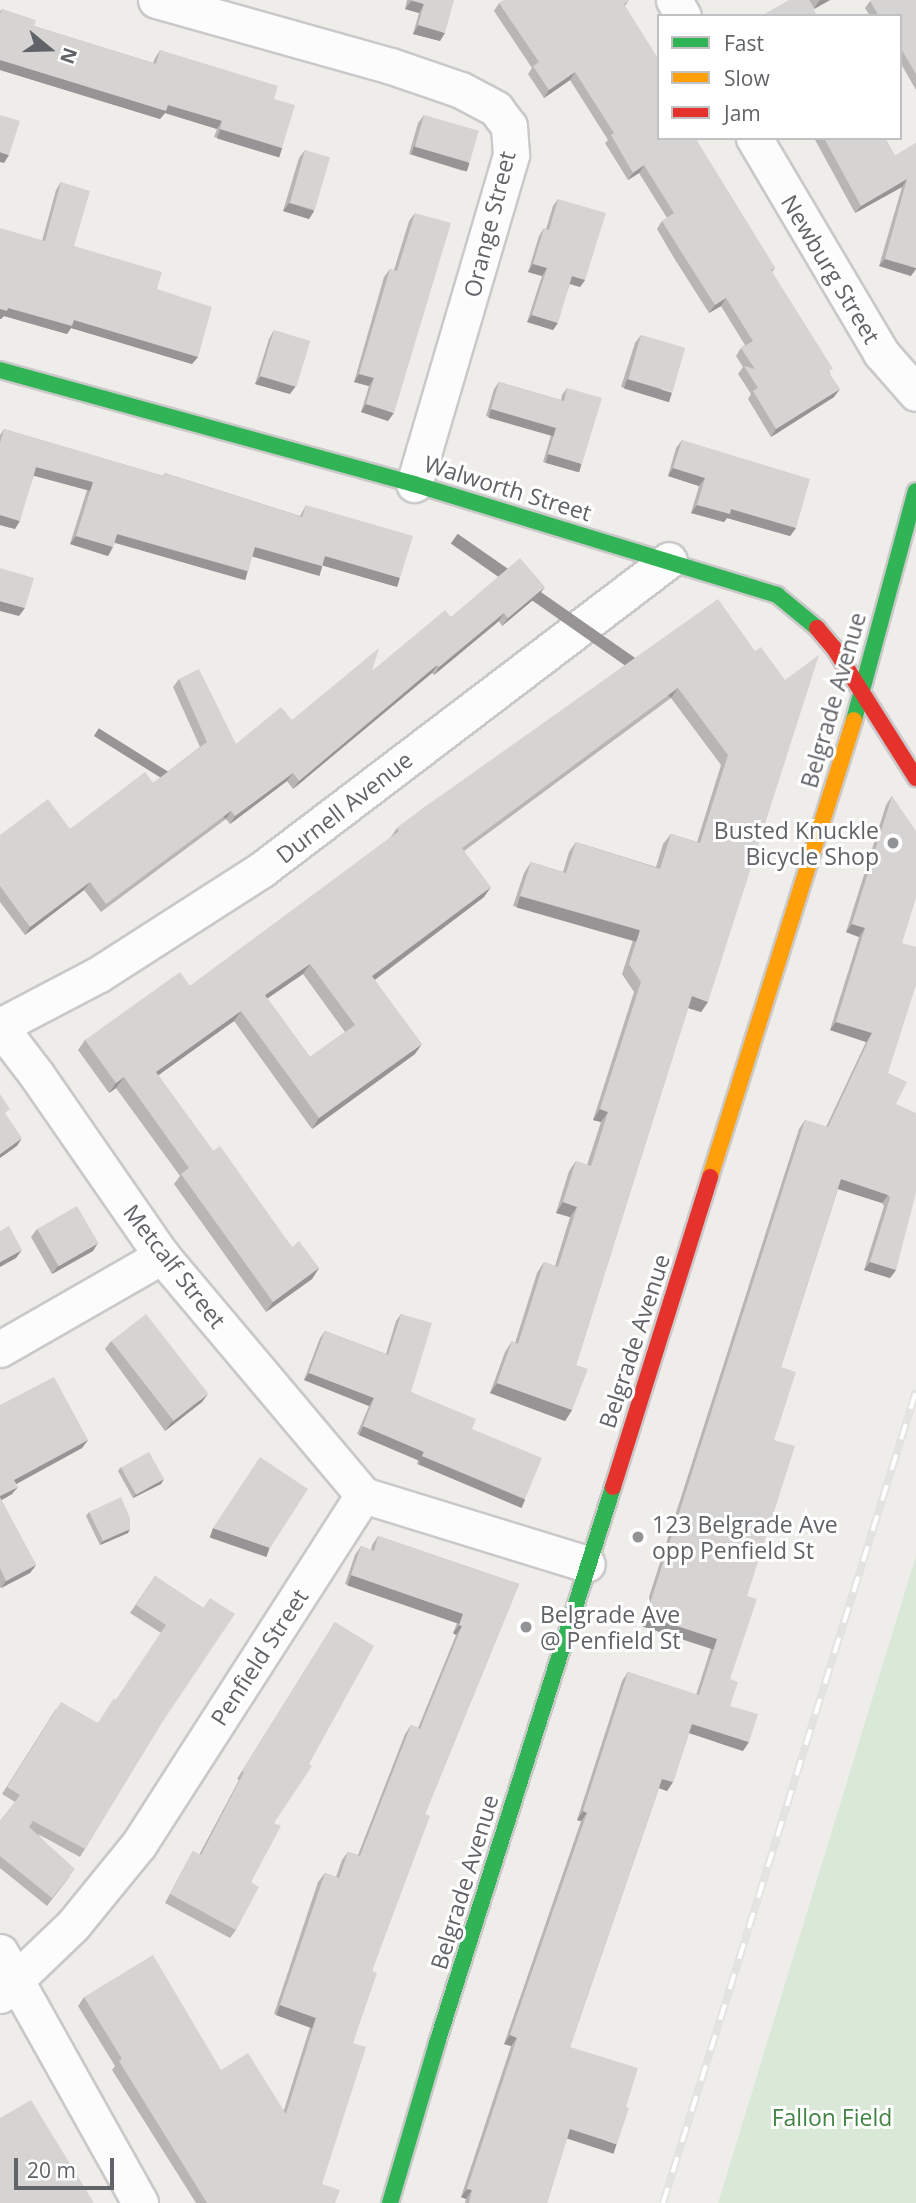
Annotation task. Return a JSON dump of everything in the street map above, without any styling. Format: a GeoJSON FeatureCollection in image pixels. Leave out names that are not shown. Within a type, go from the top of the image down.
{"type":"FeatureCollection","features":[{"type":"Feature","properties":{"kind":"main road","name":"Walworth Street"},"geometry":{"type":"LineString","coordinates":[[0,370],[414,484],[777,595],[817,628],[861,688],[916,778]]}},
{"type":"Feature","properties":{"kind":"main road","name":"Belgrade Avenue"},"geometry":{"type":"LineString","coordinates":[[390,2203],[441,2030],[848,741],[916,491]]}},
{"type":"Feature","properties":{"kind":"street","name":"Orange Street"},"geometry":{"type":"LineString","coordinates":[[156,0],[391,66],[450,86],[496,109],[509,126],[511,155],[414,484]]}},
{"type":"Feature","properties":{"kind":"street","name":"Newburg Street"},"geometry":{"type":"LineString","coordinates":[[755,140],[881,353],[916,393]]}},
{"type":"Feature","properties":{"kind":"street","name":"Durnell Avenue"},"geometry":{"type":"LineString","coordinates":[[0,1027],[100,974],[261,870],[669,560]]}},
{"type":"Feature","properties":{"kind":"street","name":"Metcalf Street"},"geometry":{"type":"LineString","coordinates":[[0,1027],[36,1074],[162,1256],[363,1495]]}},
{"type":"Feature","properties":{"kind":"street"},"geometry":{"type":"LineString","coordinates":[[0,1349],[162,1256]]}},
{"type":"Feature","properties":{"kind":"street"},"geometry":{"type":"LineString","coordinates":[[363,1495],[587,1564]]}},
{"type":"Feature","properties":{"kind":"street","name":"Penfield Street"},"geometry":{"type":"LineString","coordinates":[[5,1976],[73,1925],[139,1844],[363,1495]]}},
{"type":"Feature","properties":{"kind":"street"},"geometry":{"type":"LineString","coordinates":[[5,1976],[140,2203]]}},
{"type":"Feature","properties":{"kind":"green space","name":"Fallon Field"},"geometry":{"type":"Polygon","coordinates":[[[916,1556],[916,2203],[718,2203],[916,1556]]]}},
{"type":"Feature","properties":{"kind":"building"},"geometry":{"type":"Polygon","coordinates":[[[411,0],[454,0],[445,33],[418,25],[424,4],[411,0]]]}},
{"type":"Feature","properties":{"kind":"building"},"geometry":{"type":"Polygon","coordinates":[[[504,0],[629,0],[624,4],[657,57],[657,140],[696,140],[775,268],[771,270],[833,369],[828,371],[840,389],[776,429],[753,391],[758,388],[744,366],[755,369],[741,348],[753,341],[726,298],[715,305],[662,221],[674,213],[644,165],[633,173],[611,135],[614,133],[575,72],[549,90],[533,66],[539,62],[499,3],[504,0]]]}},
{"type":"Feature","properties":{"kind":"building"},"geometry":{"type":"Polygon","coordinates":[[[789,0],[809,0],[816,14],[764,14],[789,0]]]}},
{"type":"Feature","properties":{"kind":"building"},"geometry":{"type":"Polygon","coordinates":[[[916,0],[916,74],[902,50],[902,14],[878,14],[870,1],[916,0]]]}},
{"type":"Feature","properties":{"kind":"building"},"geometry":{"type":"Polygon","coordinates":[[[2,9],[36,20],[34,26],[156,64],[160,50],[278,86],[274,99],[295,105],[282,148],[220,129],[222,121],[168,105],[166,111],[0,60],[2,9]]]}},
{"type":"Feature","properties":{"kind":"building"},"geometry":{"type":"Polygon","coordinates":[[[0,115],[20,121],[9,155],[0,152],[0,115]]]}},
{"type":"Feature","properties":{"kind":"building"},"geometry":{"type":"Polygon","coordinates":[[[424,115],[479,131],[470,162],[415,147],[424,115]]]}},
{"type":"Feature","properties":{"kind":"building"},"geometry":{"type":"Polygon","coordinates":[[[825,140],[886,140],[895,156],[916,143],[916,268],[885,259],[907,179],[861,206],[825,140]]]}},
{"type":"Feature","properties":{"kind":"building"},"geometry":{"type":"Polygon","coordinates":[[[305,150],[330,157],[315,210],[290,203],[305,150]]]}},
{"type":"Feature","properties":{"kind":"building"},"geometry":{"type":"Polygon","coordinates":[[[61,182],[90,191],[74,246],[162,272],[157,289],[212,307],[198,357],[74,320],[72,326],[8,308],[7,311],[0,309],[0,228],[45,241],[61,182]]]}},
{"type":"Feature","properties":{"kind":"building"},"geometry":{"type":"Polygon","coordinates":[[[558,199],[606,213],[585,280],[572,276],[558,323],[532,315],[547,268],[533,264],[544,228],[549,230],[558,199]]]}},
{"type":"Feature","properties":{"kind":"building"},"geometry":{"type":"Polygon","coordinates":[[[415,213],[451,223],[394,413],[366,404],[374,378],[359,374],[390,269],[397,271],[415,213]]]}},
{"type":"Feature","properties":{"kind":"building"},"geometry":{"type":"Polygon","coordinates":[[[274,330],[310,341],[296,387],[260,376],[274,330]]]}},
{"type":"Feature","properties":{"kind":"building"},"geometry":{"type":"Polygon","coordinates":[[[641,335],[685,348],[673,392],[628,379],[641,335]]]}},
{"type":"Feature","properties":{"kind":"building"},"geometry":{"type":"Polygon","coordinates":[[[499,382],[564,401],[567,388],[602,398],[582,464],[548,454],[556,428],[491,409],[499,382]]]}},
{"type":"Feature","properties":{"kind":"building"},"geometry":{"type":"Polygon","coordinates":[[[4,429],[164,476],[165,473],[302,517],[306,505],[413,536],[400,578],[325,556],[322,566],[255,547],[248,571],[117,534],[113,547],[76,536],[93,482],[36,467],[20,521],[0,515],[0,443],[4,429]]]}},
{"type":"Feature","properties":{"kind":"building"},"geometry":{"type":"Polygon","coordinates":[[[682,440],[810,479],[796,528],[731,509],[730,514],[697,505],[705,478],[673,468],[682,440]]]}},
{"type":"Feature","properties":{"kind":"building"},"geometry":{"type":"Polygon","coordinates":[[[520,558],[545,587],[508,618],[504,613],[439,667],[437,665],[299,781],[293,773],[235,816],[231,811],[106,904],[90,882],[30,927],[0,886],[0,835],[48,799],[70,829],[145,772],[153,783],[207,742],[179,679],[199,669],[236,744],[281,707],[292,720],[379,648],[372,671],[445,610],[451,617],[520,558]]]}},
{"type":"Feature","properties":{"kind":"building"},"geometry":{"type":"Polygon","coordinates":[[[0,568],[34,578],[25,608],[0,601],[0,568]]]}},
{"type":"Feature","properties":{"kind":"building"},"geometry":{"type":"Polygon","coordinates":[[[718,599],[755,651],[761,647],[785,680],[819,655],[708,1002],[692,996],[576,1365],[588,1369],[572,1410],[497,1383],[512,1341],[518,1344],[544,1262],[558,1267],[577,1207],[563,1202],[576,1161],[591,1166],[608,1112],[600,1109],[641,982],[629,964],[640,930],[520,896],[531,862],[566,873],[576,842],[660,869],[671,834],[700,843],[728,755],[678,688],[462,848],[491,887],[372,976],[422,1044],[319,1118],[241,1011],[156,1072],[213,1151],[220,1146],[292,1247],[299,1241],[319,1268],[273,1302],[181,1174],[189,1168],[124,1077],[116,1083],[85,1040],[180,972],[190,986],[399,831],[397,828],[718,599]],[[310,964],[265,995],[310,1057],[355,1025],[310,964]]]}},
{"type":"Feature","properties":{"kind":"building"},"geometry":{"type":"Polygon","coordinates":[[[892,796],[916,831],[916,898],[902,943],[916,947],[916,985],[888,1073],[907,1082],[896,1104],[916,1113],[916,1193],[896,1270],[870,1262],[890,1198],[841,1179],[781,1367],[796,1372],[774,1440],[795,1446],[747,1596],[757,1599],[730,1679],[738,1682],[730,1706],[758,1714],[749,1742],[692,1724],[673,1782],[662,1779],[570,2047],[638,2068],[617,2144],[570,2129],[547,2203],[469,2203],[472,2190],[467,2189],[517,2038],[510,2035],[587,1813],[583,1811],[628,1672],[699,1695],[717,1639],[646,1616],[805,1120],[828,1127],[872,1033],[836,1022],[865,928],[852,924],[892,796]]]}},
{"type":"Feature","properties":{"kind":"building"},"geometry":{"type":"Polygon","coordinates":[[[0,1094],[10,1109],[5,1113],[22,1138],[0,1154],[0,1094]]]}},
{"type":"Feature","properties":{"kind":"building"},"geometry":{"type":"Polygon","coordinates":[[[77,1206],[98,1243],[59,1266],[37,1229],[77,1206]]]}},
{"type":"Feature","properties":{"kind":"building"},"geometry":{"type":"Polygon","coordinates":[[[9,1226],[22,1250],[0,1262],[0,1231],[9,1226]]]}},
{"type":"Feature","properties":{"kind":"building"},"geometry":{"type":"Polygon","coordinates":[[[146,1314],[208,1394],[174,1421],[111,1341],[146,1314]]]}},
{"type":"Feature","properties":{"kind":"building"},"geometry":{"type":"Polygon","coordinates":[[[401,1314],[432,1323],[411,1392],[476,1419],[472,1429],[542,1458],[525,1499],[422,1456],[424,1452],[363,1426],[374,1398],[309,1373],[325,1331],[388,1355],[401,1314]]]}},
{"type":"Feature","properties":{"kind":"building"},"geometry":{"type":"Polygon","coordinates":[[[54,1377],[88,1440],[14,1480],[18,1487],[0,1496],[0,1405],[54,1377]]]}},
{"type":"Feature","properties":{"kind":"building"},"geometry":{"type":"Polygon","coordinates":[[[149,1452],[164,1479],[136,1495],[121,1468],[149,1452]]]}},
{"type":"Feature","properties":{"kind":"building"},"geometry":{"type":"Polygon","coordinates":[[[260,1457],[308,1489],[270,1548],[213,1528],[260,1457]]]}},
{"type":"Feature","properties":{"kind":"building"},"geometry":{"type":"Polygon","coordinates":[[[0,1497],[36,1565],[6,1581],[0,1568],[0,1497]]]}},
{"type":"Feature","properties":{"kind":"building"},"geometry":{"type":"Polygon","coordinates":[[[121,1497],[130,1518],[130,1529],[103,1541],[89,1512],[121,1497]]]}},
{"type":"Feature","properties":{"kind":"building"},"geometry":{"type":"Polygon","coordinates":[[[378,1536],[519,1584],[425,1814],[430,1816],[372,1971],[377,1973],[353,2043],[366,2047],[322,2184],[340,2190],[335,2203],[207,2203],[119,2061],[122,2059],[84,1997],[153,1955],[221,2070],[248,2053],[286,2114],[316,2018],[280,2005],[325,1873],[339,1878],[348,1852],[360,1856],[411,1725],[420,1729],[462,1626],[459,1625],[463,1614],[351,1575],[361,1546],[374,1551],[378,1536]]]}},
{"type":"Feature","properties":{"kind":"building"},"geometry":{"type":"Polygon","coordinates":[[[155,1576],[203,1608],[210,1598],[235,1614],[159,1727],[85,1849],[33,1821],[29,1827],[75,1869],[52,1898],[0,1856],[0,1821],[20,1795],[7,1787],[61,1702],[98,1723],[114,1698],[116,1700],[166,1625],[136,1605],[155,1576]]]}},
{"type":"Feature","properties":{"kind":"building"},"geometry":{"type":"Polygon","coordinates":[[[335,1622],[374,1646],[309,1764],[312,1766],[274,1823],[281,1826],[251,1882],[259,1887],[236,1930],[170,1894],[193,1851],[201,1855],[244,1772],[242,1771],[335,1622]]]}},
{"type":"Feature","properties":{"kind":"building"},"geometry":{"type":"Polygon","coordinates":[[[31,2100],[94,2203],[0,2203],[0,2118],[31,2100]]]}},
{"type":"Feature","properties":{"kind":"railway"},"geometry":{"type":"LineString","coordinates":[[663,2203],[916,1391]]}},
{"type":"Feature","properties":{"kind":"traffic: fast"},"geometry":{"type":"LineString","coordinates":[[0,370],[414,484],[777,595],[817,628]]}},
{"type":"Feature","properties":{"kind":"traffic: fast"},"geometry":{"type":"LineString","coordinates":[[854,720],[916,491]]}},
{"type":"Feature","properties":{"kind":"traffic: fast"},"geometry":{"type":"LineString","coordinates":[[390,2203],[437,2043],[613,1487]]}},
{"type":"Feature","properties":{"kind":"traffic: slow"},"geometry":{"type":"LineString","coordinates":[[710,1177],[854,720]]}},
{"type":"Feature","properties":{"kind":"traffic: jam"},"geometry":{"type":"LineString","coordinates":[[817,628],[834,648],[916,778]]}},
{"type":"Feature","properties":{"kind":"traffic: jam"},"geometry":{"type":"LineString","coordinates":[[613,1487],[710,1177]]}},
{"type":"Feature","properties":{"kind":"place","name":"Busted Knuckle Bicycle Shop"},"geometry":{"type":"Point","coordinates":[893,843]}},
{"type":"Feature","properties":{"kind":"place","name":"123 Belgrade Ave opp Penfield St"},"geometry":{"type":"Point","coordinates":[638,1537]}},
{"type":"Feature","properties":{"kind":"place","name":"Belgrade Ave @ Penfield St"},"geometry":{"type":"Point","coordinates":[526,1627]}}]}
